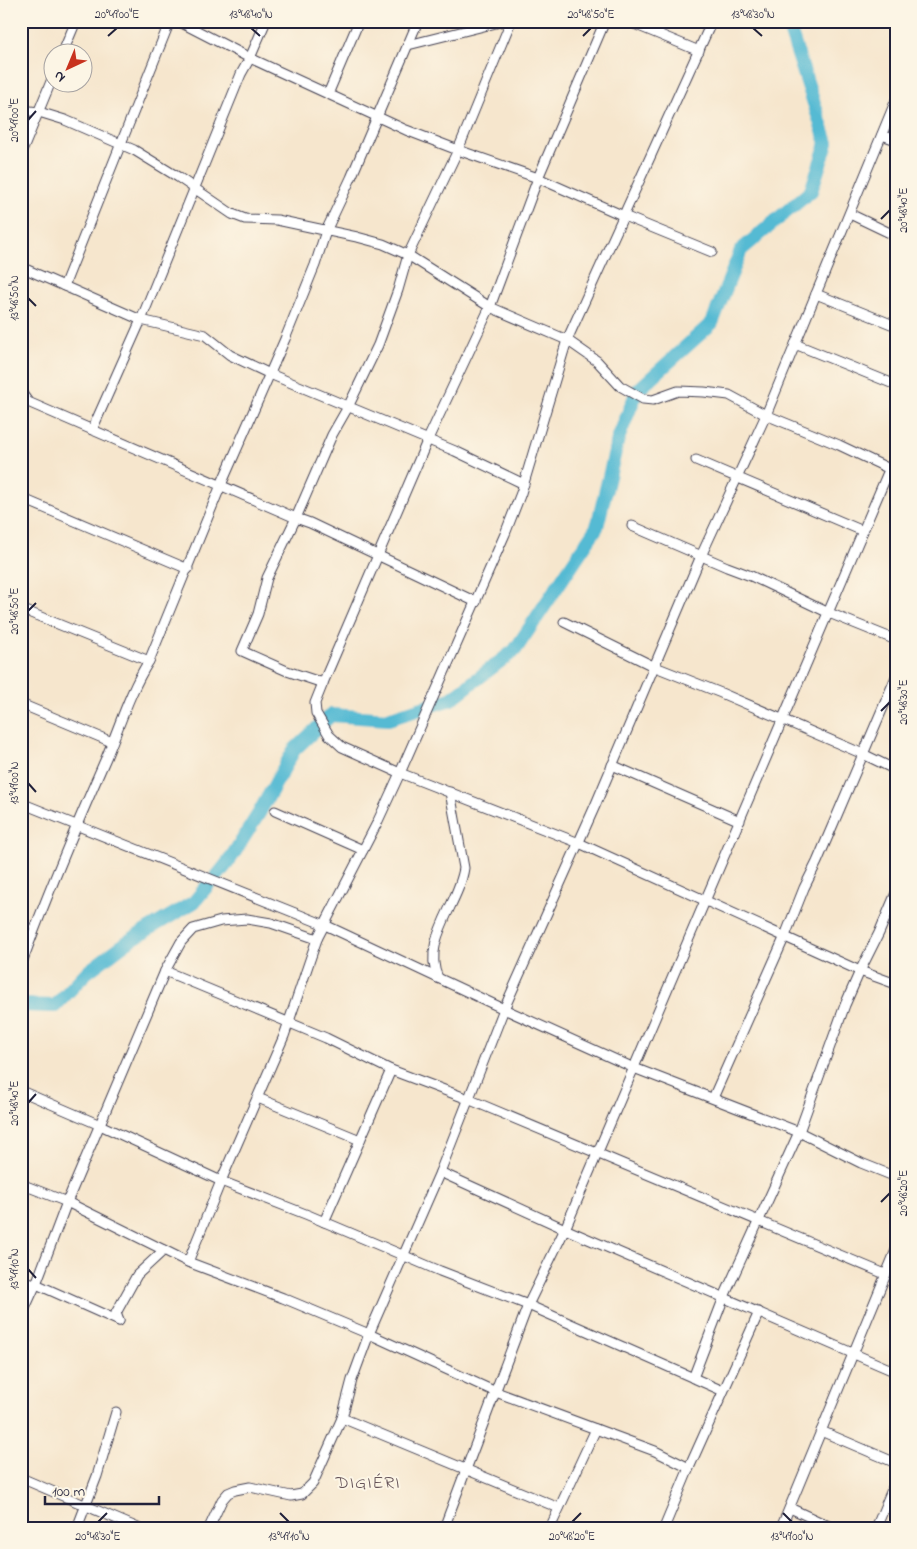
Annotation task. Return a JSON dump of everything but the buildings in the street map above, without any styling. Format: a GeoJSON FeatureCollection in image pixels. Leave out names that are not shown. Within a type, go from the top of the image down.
{"type":"FeatureCollection","features":[{"type":"Feature","properties":{"kind":"street"},"geometry":{"type":"LineString","coordinates":[[67,42],[76,21]]}},
{"type":"Feature","properties":{"kind":"street"},"geometry":{"type":"LineString","coordinates":[[64,286],[170,21]]}},
{"type":"Feature","properties":{"kind":"street"},"geometry":{"type":"LineString","coordinates":[[178,21],[250,58],[377,117],[458,150],[538,178],[712,252]]}},
{"type":"Feature","properties":{"kind":"street"},"geometry":{"type":"LineString","coordinates":[[92,430],[141,320],[241,74],[266,21]]}},
{"type":"Feature","properties":{"kind":"street"},"geometry":{"type":"LineString","coordinates":[[328,94],[359,21]]}},
{"type":"Feature","properties":{"kind":"street"},"geometry":{"type":"LineString","coordinates":[[21,965],[52,883],[137,680],[149,661],[315,266],[326,231],[351,178],[418,21]]}},
{"type":"Feature","properties":{"kind":"street"},"geometry":{"type":"LineString","coordinates":[[408,45],[504,21]]}},
{"type":"Feature","properties":{"kind":"street"},"geometry":{"type":"LineString","coordinates":[[323,683],[287,671],[242,651],[258,614],[268,578],[332,435],[348,407],[378,345],[398,290],[408,255],[458,150],[511,21]]}},
{"type":"Feature","properties":{"kind":"street"},"geometry":{"type":"LineString","coordinates":[[605,21],[538,178],[490,307],[428,439],[323,683],[315,706],[323,728],[342,747],[400,773],[578,843],[860,971],[896,984]]}},
{"type":"Feature","properties":{"kind":"street"},"geometry":{"type":"LineString","coordinates":[[627,21],[699,51]]}},
{"type":"Feature","properties":{"kind":"street"},"geometry":{"type":"LineString","coordinates":[[188,1262],[289,1023],[317,939],[400,773],[505,534],[524,484],[567,340],[712,21]]}},
{"type":"Feature","properties":{"kind":"street"},"geometry":{"type":"LineString","coordinates":[[21,154],[47,92]]}},
{"type":"Feature","properties":{"kind":"street"},"geometry":{"type":"LineString","coordinates":[[209,1528],[222,1500],[228,1493],[250,1486],[291,1496],[302,1494],[313,1483],[342,1418],[352,1380],[370,1334],[440,1172],[504,1009],[612,765],[701,556],[766,415],[896,100]]}},
{"type":"Feature","properties":{"kind":"street"},"geometry":{"type":"LineString","coordinates":[[21,110],[39,112],[65,120],[140,153],[232,214],[244,218],[277,220],[383,244],[408,255],[490,307],[567,340],[597,361],[620,386],[643,399],[653,400],[678,391],[704,392],[729,396],[766,415],[892,471],[863,531],[565,1229],[528,1305],[444,1528]]}},
{"type":"Feature","properties":{"kind":"street"},"geometry":{"type":"LineString","coordinates":[[882,135],[896,140]]}},
{"type":"Feature","properties":{"kind":"street"},"geometry":{"type":"LineString","coordinates":[[850,214],[896,236]]}},
{"type":"Feature","properties":{"kind":"street"},"geometry":{"type":"LineString","coordinates":[[21,267],[141,320],[205,334],[230,355],[270,374],[428,439],[524,484]]}},
{"type":"Feature","properties":{"kind":"street"},"geometry":{"type":"LineString","coordinates":[[816,294],[896,326]]}},
{"type":"Feature","properties":{"kind":"street"},"geometry":{"type":"LineString","coordinates":[[795,344],[896,385]]}},
{"type":"Feature","properties":{"kind":"street"},"geometry":{"type":"LineString","coordinates":[[21,392],[28,402],[310,523],[476,602]]}},
{"type":"Feature","properties":{"kind":"street"},"geometry":{"type":"LineString","coordinates":[[696,460],[863,531]]}},
{"type":"Feature","properties":{"kind":"street"},"geometry":{"type":"LineString","coordinates":[[21,498],[188,569]]}},
{"type":"Feature","properties":{"kind":"street"},"geometry":{"type":"LineString","coordinates":[[632,526],[750,576],[829,613],[896,640]]}},
{"type":"Feature","properties":{"kind":"street"},"geometry":{"type":"LineString","coordinates":[[21,609],[149,661]]}},
{"type":"Feature","properties":{"kind":"street"},"geometry":{"type":"LineString","coordinates":[[564,622],[653,666],[863,754],[896,770]]}},
{"type":"Feature","properties":{"kind":"street"},"geometry":{"type":"LineString","coordinates":[[713,1098],[786,936],[791,920],[818,862],[896,676]]}},
{"type":"Feature","properties":{"kind":"street"},"geometry":{"type":"LineString","coordinates":[[21,704],[112,742]]}},
{"type":"Feature","properties":{"kind":"street"},"geometry":{"type":"LineString","coordinates":[[612,765],[740,821]]}},
{"type":"Feature","properties":{"kind":"street"},"geometry":{"type":"LineString","coordinates":[[438,978],[434,969],[435,946],[457,893],[464,868],[450,792]]}},
{"type":"Feature","properties":{"kind":"street"},"geometry":{"type":"LineString","coordinates":[[21,803],[325,925],[634,1068],[799,1132],[861,1163],[896,1176]]}},
{"type":"Feature","properties":{"kind":"street"},"geometry":{"type":"LineString","coordinates":[[275,811],[363,850]]}},
{"type":"Feature","properties":{"kind":"street"},"geometry":{"type":"LineString","coordinates":[[693,1378],[724,1297],[799,1132],[860,971],[896,893]]}},
{"type":"Feature","properties":{"kind":"street"},"geometry":{"type":"LineString","coordinates":[[21,1317],[36,1284],[67,1202],[165,971],[181,942],[193,929],[221,921],[247,919],[271,923],[317,939]]}},
{"type":"Feature","properties":{"kind":"street"},"geometry":{"type":"LineString","coordinates":[[165,971],[326,1038],[390,1070],[468,1099],[885,1274]]}},
{"type":"Feature","properties":{"kind":"street"},"geometry":{"type":"LineString","coordinates":[[324,1222],[390,1070]]}},
{"type":"Feature","properties":{"kind":"street"},"geometry":{"type":"LineString","coordinates":[[21,1091],[221,1181],[528,1305],[723,1391]]}},
{"type":"Feature","properties":{"kind":"street"},"geometry":{"type":"LineString","coordinates":[[258,1098],[360,1140]]}},
{"type":"Feature","properties":{"kind":"street"},"geometry":{"type":"LineString","coordinates":[[440,1172],[565,1229],[896,1372]]}},
{"type":"Feature","properties":{"kind":"street"},"geometry":{"type":"LineString","coordinates":[[21,1184],[67,1202],[188,1262],[370,1334],[496,1392],[655,1452],[689,1468]]}},
{"type":"Feature","properties":{"kind":"street"},"geometry":{"type":"LineString","coordinates":[[21,1280],[36,1284],[118,1321],[116,1313],[137,1275],[164,1250]]}},
{"type":"Feature","properties":{"kind":"street"},"geometry":{"type":"LineString","coordinates":[[781,1528],[896,1250]]}},
{"type":"Feature","properties":{"kind":"street"},"geometry":{"type":"LineString","coordinates":[[664,1528],[759,1312]]}},
{"type":"Feature","properties":{"kind":"street"},"geometry":{"type":"LineString","coordinates":[[77,1528],[97,1476],[116,1412]]}},
{"type":"Feature","properties":{"kind":"street"},"geometry":{"type":"LineString","coordinates":[[342,1418],[559,1508]]}},
{"type":"Feature","properties":{"kind":"street"},"geometry":{"type":"LineString","coordinates":[[550,1528],[596,1429]]}},
{"type":"Feature","properties":{"kind":"street"},"geometry":{"type":"LineString","coordinates":[[821,1431],[896,1463]]}},
{"type":"Feature","properties":{"kind":"street"},"geometry":{"type":"LineString","coordinates":[[21,1478],[138,1528]]}},
{"type":"Feature","properties":{"kind":"street"},"geometry":{"type":"LineString","coordinates":[[876,1528],[896,1480]]}},
{"type":"Feature","properties":{"kind":"street"},"geometry":{"type":"LineString","coordinates":[[790,1508],[833,1528]]}},
{"type":"Feature","properties":{"kind":"waterway"},"geometry":{"type":"LineString","coordinates":[[217,876],[229,861],[259,813],[294,750],[331,715],[388,719],[451,699],[515,650],[597,527],[618,439],[637,391],[712,323],[741,250],[811,191],[827,143],[787,21]]}},
{"type":"Feature","properties":{"kind":"waterway"},"geometry":{"type":"LineString","coordinates":[[21,1005],[55,1006],[86,973],[127,942],[194,902],[208,885]]}},
{"type":"Feature","properties":{"kind":"district","name":"DIGIÉRI"},"geometry":{"type":"Point","coordinates":[368,1484]}}]}
